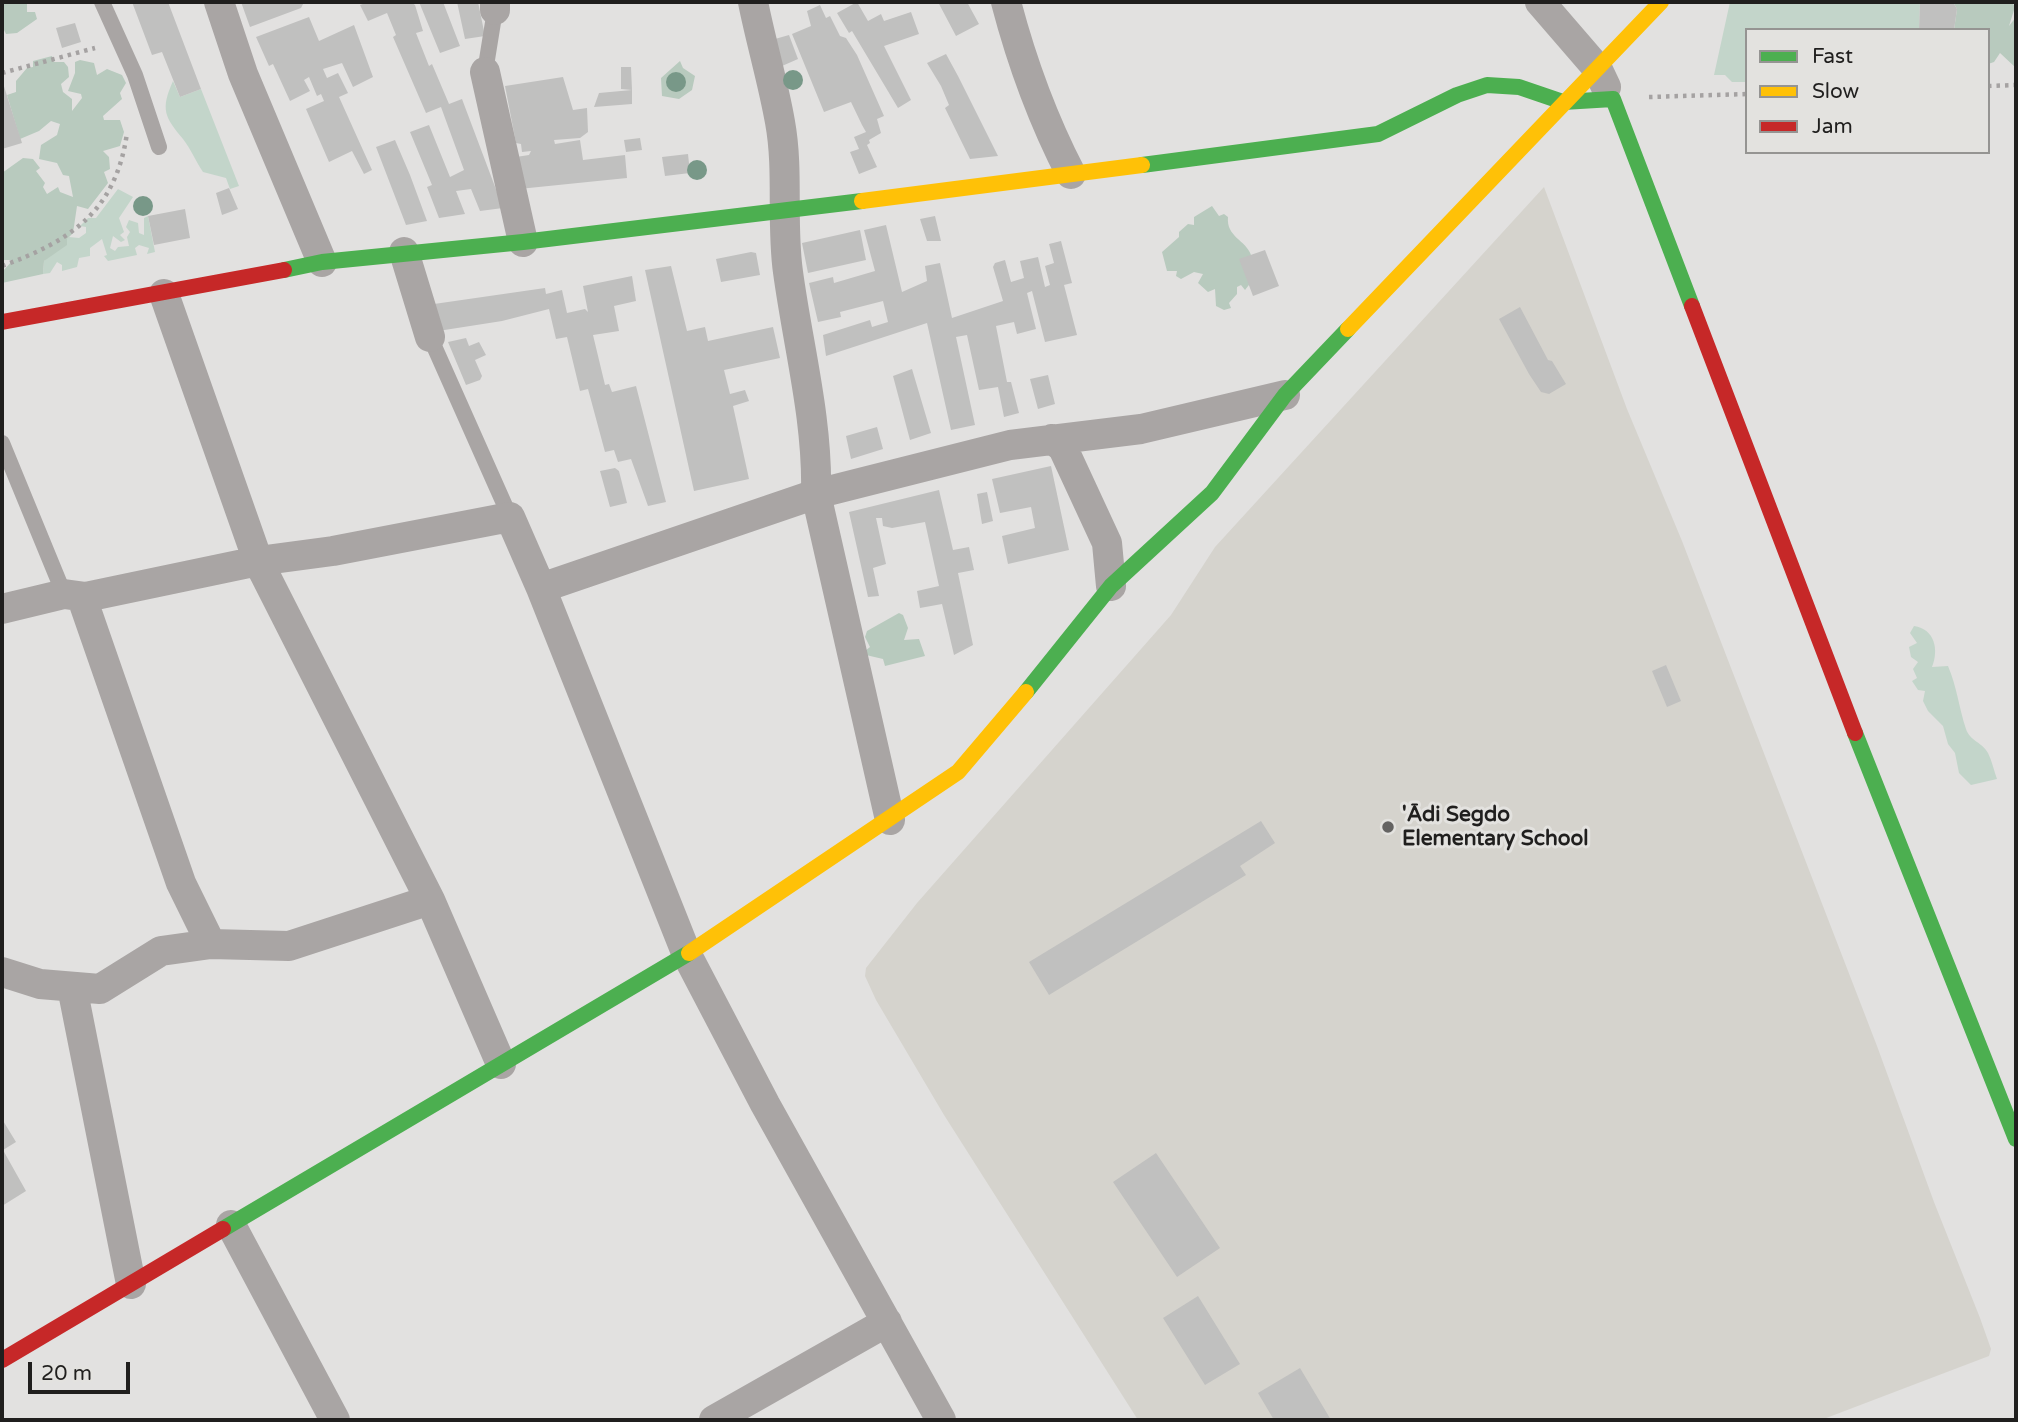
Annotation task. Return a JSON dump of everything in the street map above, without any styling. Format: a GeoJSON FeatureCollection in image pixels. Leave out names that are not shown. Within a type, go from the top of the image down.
{"type":"FeatureCollection","features":[{"type":"Feature","properties":{"kind":"street"},"geometry":{"type":"LineString","coordinates":[[219,2],[243,74],[322,262]]}},
{"type":"Feature","properties":{"kind":"street"},"geometry":{"type":"LineString","coordinates":[[753,2],[780,123],[785,211],[784,246],[794,321],[808,382],[816,449],[816,494],[890,820]]}},
{"type":"Feature","properties":{"kind":"street"},"geometry":{"type":"LineString","coordinates":[[1006,2],[1019,54],[1036,102],[1072,174]]}},
{"type":"Feature","properties":{"kind":"street"},"geometry":{"type":"LineString","coordinates":[[1540,2],[1597,68],[1613,99],[1912,882],[2016,1139]]}},
{"type":"Feature","properties":{"kind":"street"},"geometry":{"type":"LineString","coordinates":[[2,1360],[687,955],[958,772],[985,743],[1111,586],[1212,493],[1285,395],[1661,2]]}},
{"type":"Feature","properties":{"kind":"street"},"geometry":{"type":"LineString","coordinates":[[485,72],[523,242]]}},
{"type":"Feature","properties":{"kind":"street"},"geometry":{"type":"LineString","coordinates":[[2,322],[164,294],[322,262],[523,242],[785,211],[1378,134],[1457,95],[1487,85],[1519,87],[1563,102],[1613,99]]}},
{"type":"Feature","properties":{"kind":"street"},"geometry":{"type":"LineString","coordinates":[[404,252],[430,337]]}},
{"type":"Feature","properties":{"kind":"street"},"geometry":{"type":"LineString","coordinates":[[164,294],[258,561],[430,900],[501,1065]]}},
{"type":"Feature","properties":{"kind":"street"},"geometry":{"type":"LineString","coordinates":[[541,588],[816,494],[1010,445],[1142,429],[1285,395]]}},
{"type":"Feature","properties":{"kind":"street"},"geometry":{"type":"LineString","coordinates":[[1052,439],[1063,448],[1107,543],[1111,586]]}},
{"type":"Feature","properties":{"kind":"street"},"geometry":{"type":"LineString","coordinates":[[2,609],[510,517],[541,588],[687,955],[765,1104],[941,1420]]}},
{"type":"Feature","properties":{"kind":"street"},"geometry":{"type":"LineString","coordinates":[[73,596],[181,883],[211,944]]}},
{"type":"Feature","properties":{"kind":"street"},"geometry":{"type":"LineString","coordinates":[[2,972],[40,984],[100,989],[162,951],[211,944],[289,946],[430,900]]}},
{"type":"Feature","properties":{"kind":"street"},"geometry":{"type":"LineString","coordinates":[[72,987],[131,1284]]}},
{"type":"Feature","properties":{"kind":"street"},"geometry":{"type":"LineString","coordinates":[[230,1225],[335,1420]]}},
{"type":"Feature","properties":{"kind":"street"},"geometry":{"type":"LineString","coordinates":[[714,1420],[887,1322]]}},
{"type":"Feature","properties":{"kind":"lane"},"geometry":{"type":"LineString","coordinates":[[102,2],[135,75],[159,148]]}},
{"type":"Feature","properties":{"kind":"lane"},"geometry":{"type":"LineString","coordinates":[[485,72],[495,6]]}},
{"type":"Feature","properties":{"kind":"lane"},"geometry":{"type":"LineString","coordinates":[[430,337],[510,517]]}},
{"type":"Feature","properties":{"kind":"lane"},"geometry":{"type":"LineString","coordinates":[[2,443],[73,596]]}},
{"type":"Feature","properties":{"kind":"path"},"geometry":{"type":"LineString","coordinates":[[2,74],[120,41]]}},
{"type":"Feature","properties":{"kind":"path"},"geometry":{"type":"LineString","coordinates":[[1990,86],[2016,85]]}},
{"type":"Feature","properties":{"kind":"path"},"geometry":{"type":"LineString","coordinates":[[1613,99],[1745,94]]}},
{"type":"Feature","properties":{"kind":"path"},"geometry":{"type":"LineString","coordinates":[[2,266],[46,250],[85,222],[102,203],[125,149],[128,125]]}},
{"type":"Feature","properties":{"kind":"shaded area","name":"'Ādi Segdo Elementary School"},"geometry":{"type":"Polygon","coordinates":[[[1544,187],[1627,409],[1682,541],[1877,1046],[1980,1318],[1991,1349],[1989,1356],[1821,1420],[1138,1420],[944,1115],[876,1000],[865,976],[866,968],[917,903],[1171,615],[1215,547],[1544,187]]]}},
{"type":"Feature","properties":{"kind":"green space"},"geometry":{"type":"Polygon","coordinates":[[[2,2],[27,2],[27,12],[35,12],[37,19],[17,33],[6,34],[2,26],[2,2]]]}},
{"type":"Feature","properties":{"kind":"green space"},"geometry":{"type":"Polygon","coordinates":[[[1730,2],[1920,2],[1919,28],[1745,28],[1745,82],[1732,82],[1725,75],[1714,75],[1730,2]]]}},
{"type":"Feature","properties":{"kind":"green space"},"geometry":{"type":"Polygon","coordinates":[[[1953,2],[2012,2],[2015,7],[2009,26],[2016,17],[2016,68],[2000,53],[1990,63],[1990,28],[1954,28],[1957,9],[1953,2]]]}},
{"type":"Feature","properties":{"kind":"green space"},"geometry":{"type":"Polygon","coordinates":[[[52,56],[54,62],[64,62],[68,67],[69,77],[61,84],[63,92],[72,99],[72,111],[82,98],[81,94],[68,91],[75,73],[75,62],[80,60],[94,63],[97,75],[107,69],[122,75],[126,83],[120,93],[122,99],[103,116],[104,120],[120,120],[124,132],[120,146],[103,151],[109,157],[110,169],[104,172],[108,183],[88,209],[77,206],[73,233],[67,239],[67,245],[44,261],[43,274],[2,283],[2,272],[13,260],[2,260],[2,173],[23,158],[33,159],[40,168],[36,171],[45,183],[43,187],[47,194],[58,187],[60,192],[73,197],[69,176],[63,175],[57,163],[39,159],[41,145],[57,135],[60,124],[51,121],[39,131],[20,139],[7,95],[16,92],[16,81],[27,68],[33,67],[33,61],[52,56]]]}},
{"type":"Feature","properties":{"kind":"green space"},"geometry":{"type":"Polygon","coordinates":[[[680,61],[683,68],[695,76],[692,90],[679,99],[662,96],[661,78],[680,61]]]}},
{"type":"Feature","properties":{"kind":"green space"},"geometry":{"type":"Polygon","coordinates":[[[173,81],[180,97],[201,89],[239,186],[230,189],[226,178],[203,172],[168,119],[166,106],[173,81]]]}},
{"type":"Feature","properties":{"kind":"green space"},"geometry":{"type":"Polygon","coordinates":[[[118,189],[133,197],[119,218],[124,232],[120,235],[125,240],[121,242],[113,236],[110,248],[115,251],[118,247],[129,246],[127,237],[130,232],[126,227],[129,220],[138,223],[139,233],[144,235],[144,218],[148,216],[155,252],[147,254],[149,248],[139,245],[135,248],[137,255],[108,261],[104,256],[107,255],[102,239],[90,248],[90,256],[79,258],[77,267],[62,271],[62,265],[57,262],[50,273],[43,274],[44,261],[69,237],[79,238],[86,233],[86,227],[80,226],[88,218],[96,218],[118,189]]]}},
{"type":"Feature","properties":{"kind":"green space"},"geometry":{"type":"Polygon","coordinates":[[[1212,206],[1219,216],[1224,214],[1228,217],[1233,234],[1251,255],[1245,274],[1252,281],[1245,290],[1241,285],[1237,287],[1237,294],[1229,303],[1231,308],[1224,310],[1216,306],[1215,289],[1208,292],[1198,283],[1203,274],[1194,272],[1181,279],[1176,276],[1177,271],[1167,271],[1162,252],[1179,237],[1179,232],[1188,224],[1194,225],[1194,217],[1212,206]]]}},
{"type":"Feature","properties":{"kind":"green space"},"geometry":{"type":"Polygon","coordinates":[[[899,613],[903,615],[908,628],[904,640],[919,639],[925,656],[885,666],[883,659],[866,655],[865,651],[870,647],[865,637],[867,631],[899,613]]]}},
{"type":"Feature","properties":{"kind":"green space"},"geometry":{"type":"Polygon","coordinates":[[[1914,626],[1927,631],[1934,641],[1932,667],[1948,666],[1966,729],[1988,753],[1997,779],[1971,785],[1959,773],[1955,753],[1948,744],[1943,726],[1928,711],[1923,701],[1925,691],[1918,690],[1912,681],[1917,678],[1913,669],[1918,662],[1911,657],[1909,647],[1917,643],[1910,633],[1914,626]]]}},
{"type":"Feature","properties":{"kind":"building"},"geometry":{"type":"Polygon","coordinates":[[[132,2],[168,2],[201,89],[180,97],[162,52],[152,55],[132,2]]]}},
{"type":"Feature","properties":{"kind":"building"},"geometry":{"type":"Polygon","coordinates":[[[241,2],[304,2],[301,8],[250,27],[241,2]]]}},
{"type":"Feature","properties":{"kind":"building"},"geometry":{"type":"Polygon","coordinates":[[[368,2],[411,2],[415,5],[423,31],[416,33],[429,66],[432,64],[449,104],[462,99],[503,208],[480,211],[471,189],[456,191],[465,214],[439,218],[427,187],[432,185],[410,132],[429,125],[450,177],[464,170],[441,107],[426,113],[393,37],[396,35],[387,13],[368,21],[360,5],[368,2]]]}},
{"type":"Feature","properties":{"kind":"building"},"geometry":{"type":"Polygon","coordinates":[[[419,2],[443,2],[460,46],[440,53],[419,2]]]}},
{"type":"Feature","properties":{"kind":"building"},"geometry":{"type":"Polygon","coordinates":[[[457,2],[478,2],[485,36],[465,39],[457,2]]]}},
{"type":"Feature","properties":{"kind":"building"},"geometry":{"type":"Polygon","coordinates":[[[857,2],[868,21],[881,14],[884,21],[911,12],[919,34],[884,46],[911,100],[898,108],[852,31],[849,33],[837,13],[857,2]]]}},
{"type":"Feature","properties":{"kind":"building"},"geometry":{"type":"Polygon","coordinates":[[[938,2],[967,2],[979,24],[956,36],[938,2]]]}},
{"type":"Feature","properties":{"kind":"building"},"geometry":{"type":"Polygon","coordinates":[[[1920,2],[1953,2],[1957,9],[1954,28],[1919,28],[1920,2]]]}},
{"type":"Feature","properties":{"kind":"building"},"geometry":{"type":"Polygon","coordinates":[[[820,5],[826,18],[830,16],[840,36],[846,38],[857,55],[884,116],[877,119],[881,133],[869,140],[867,145],[877,167],[859,174],[850,152],[859,149],[854,137],[866,132],[851,102],[824,112],[792,34],[811,26],[807,11],[820,5]]]}},
{"type":"Feature","properties":{"kind":"building"},"geometry":{"type":"Polygon","coordinates":[[[309,17],[319,41],[354,25],[373,77],[353,87],[342,63],[323,69],[327,78],[338,73],[348,93],[339,97],[372,170],[364,174],[352,151],[329,162],[306,109],[324,101],[321,94],[317,96],[309,77],[304,80],[310,91],[290,101],[273,64],[269,66],[256,37],[309,17]]]}},
{"type":"Feature","properties":{"kind":"building"},"geometry":{"type":"Polygon","coordinates":[[[75,23],[81,42],[62,48],[56,28],[75,23]]]}},
{"type":"Feature","properties":{"kind":"building"},"geometry":{"type":"Polygon","coordinates":[[[789,35],[798,59],[782,66],[775,39],[789,35]]]}},
{"type":"Feature","properties":{"kind":"building"},"geometry":{"type":"Polygon","coordinates":[[[946,54],[998,156],[970,159],[945,108],[949,105],[941,86],[927,63],[946,54]]]}},
{"type":"Feature","properties":{"kind":"building"},"geometry":{"type":"Polygon","coordinates":[[[621,67],[631,67],[632,90],[621,89],[621,67]]]}},
{"type":"Feature","properties":{"kind":"building"},"geometry":{"type":"Polygon","coordinates":[[[563,77],[573,110],[587,108],[588,132],[580,138],[554,140],[555,144],[580,140],[583,160],[625,155],[627,178],[519,189],[516,157],[529,155],[531,151],[522,152],[521,144],[516,143],[505,86],[563,77]]]}},
{"type":"Feature","properties":{"kind":"building"},"geometry":{"type":"Polygon","coordinates":[[[2,80],[22,143],[2,149],[2,80]]]}},
{"type":"Feature","properties":{"kind":"building"},"geometry":{"type":"Polygon","coordinates":[[[632,90],[632,104],[594,107],[599,93],[632,90]]]}},
{"type":"Feature","properties":{"kind":"building"},"geometry":{"type":"Polygon","coordinates":[[[640,138],[642,150],[626,152],[624,140],[640,138]]]}},
{"type":"Feature","properties":{"kind":"building"},"geometry":{"type":"Polygon","coordinates":[[[395,140],[427,221],[406,225],[376,147],[395,140]]]}},
{"type":"Feature","properties":{"kind":"building"},"geometry":{"type":"Polygon","coordinates":[[[688,154],[690,173],[665,176],[662,157],[688,154]]]}},
{"type":"Feature","properties":{"kind":"building"},"geometry":{"type":"Polygon","coordinates":[[[229,188],[238,209],[222,215],[216,193],[229,188]]]}},
{"type":"Feature","properties":{"kind":"building"},"geometry":{"type":"Polygon","coordinates":[[[185,209],[190,238],[154,245],[148,216],[185,209]]]}},
{"type":"Feature","properties":{"kind":"building"},"geometry":{"type":"Polygon","coordinates":[[[935,216],[941,241],[927,241],[920,219],[935,216]]]}},
{"type":"Feature","properties":{"kind":"building"},"geometry":{"type":"Polygon","coordinates":[[[886,225],[902,292],[927,281],[925,266],[940,263],[952,318],[1003,301],[993,267],[995,263],[1005,260],[1011,282],[1024,278],[1020,261],[1038,257],[1045,287],[1050,285],[1045,266],[1054,263],[1049,244],[1061,241],[1072,283],[1064,285],[1077,335],[1045,342],[1032,291],[1027,293],[1036,329],[1017,334],[1014,322],[996,326],[1007,382],[1011,382],[1019,413],[1004,417],[998,387],[979,390],[967,335],[956,337],[975,425],[951,430],[927,323],[826,356],[823,335],[870,320],[872,327],[888,322],[883,301],[840,312],[841,317],[818,322],[809,283],[833,277],[834,283],[875,271],[864,230],[886,225]]]}},
{"type":"Feature","properties":{"kind":"building"},"geometry":{"type":"Polygon","coordinates":[[[860,230],[866,260],[808,273],[802,243],[860,230]]]}},
{"type":"Feature","properties":{"kind":"building"},"geometry":{"type":"Polygon","coordinates":[[[1265,250],[1279,286],[1253,296],[1239,259],[1265,250]]]}},
{"type":"Feature","properties":{"kind":"building"},"geometry":{"type":"Polygon","coordinates":[[[756,253],[760,275],[721,282],[716,259],[756,253]]]}},
{"type":"Feature","properties":{"kind":"building"},"geometry":{"type":"Polygon","coordinates":[[[671,266],[687,331],[705,327],[708,341],[773,327],[780,358],[724,370],[730,394],[745,390],[749,401],[733,406],[749,479],[694,491],[645,270],[671,266]]]}},
{"type":"Feature","properties":{"kind":"building"},"geometry":{"type":"Polygon","coordinates":[[[632,276],[636,301],[614,306],[619,331],[593,335],[605,385],[609,384],[612,392],[636,386],[666,502],[648,506],[631,459],[618,462],[614,450],[605,452],[588,389],[580,391],[567,337],[556,339],[549,309],[502,321],[438,331],[434,304],[545,288],[546,294],[562,290],[567,313],[585,309],[588,312],[583,286],[632,276]]]}},
{"type":"Feature","properties":{"kind":"building"},"geometry":{"type":"Polygon","coordinates":[[[1520,307],[1548,360],[1552,361],[1566,384],[1549,394],[1541,392],[1529,374],[1499,319],[1520,307]]]}},
{"type":"Feature","properties":{"kind":"building"},"geometry":{"type":"Polygon","coordinates":[[[466,338],[469,346],[479,342],[486,355],[475,360],[482,376],[480,380],[466,385],[448,342],[466,338]]]}},
{"type":"Feature","properties":{"kind":"building"},"geometry":{"type":"Polygon","coordinates":[[[912,369],[931,433],[910,440],[893,376],[912,369]]]}},
{"type":"Feature","properties":{"kind":"building"},"geometry":{"type":"Polygon","coordinates":[[[1048,375],[1055,404],[1038,409],[1030,379],[1048,375]]]}},
{"type":"Feature","properties":{"kind":"building"},"geometry":{"type":"Polygon","coordinates":[[[877,427],[883,449],[851,459],[846,436],[877,427]]]}},
{"type":"Feature","properties":{"kind":"building"},"geometry":{"type":"Polygon","coordinates":[[[1051,466],[1069,550],[1008,564],[1002,536],[1035,528],[1031,507],[1000,513],[992,479],[1051,466]]]}},
{"type":"Feature","properties":{"kind":"building"},"geometry":{"type":"Polygon","coordinates":[[[615,468],[619,471],[627,503],[610,507],[600,471],[615,468]]]}},
{"type":"Feature","properties":{"kind":"building"},"geometry":{"type":"Polygon","coordinates":[[[939,490],[953,550],[969,547],[974,570],[958,573],[973,645],[954,655],[942,604],[920,608],[917,591],[939,586],[925,522],[892,528],[883,526],[882,518],[876,518],[886,564],[873,568],[879,596],[868,597],[849,512],[939,490]]]}},
{"type":"Feature","properties":{"kind":"building"},"geometry":{"type":"Polygon","coordinates":[[[987,492],[993,521],[982,524],[977,494],[987,492]]]}},
{"type":"Feature","properties":{"kind":"building"},"geometry":{"type":"Polygon","coordinates":[[[1666,665],[1681,701],[1667,707],[1652,671],[1666,665]]]}},
{"type":"Feature","properties":{"kind":"building"},"geometry":{"type":"Polygon","coordinates":[[[1261,821],[1275,843],[1240,866],[1246,875],[1049,995],[1029,962],[1261,821]]]}},
{"type":"Feature","properties":{"kind":"building"},"geometry":{"type":"Polygon","coordinates":[[[2,1119],[16,1142],[3,1150],[26,1191],[2,1206],[2,1119]]]}},
{"type":"Feature","properties":{"kind":"building"},"geometry":{"type":"Polygon","coordinates":[[[1156,1153],[1220,1248],[1177,1277],[1113,1182],[1156,1153]]]}},
{"type":"Feature","properties":{"kind":"building"},"geometry":{"type":"Polygon","coordinates":[[[1198,1296],[1240,1364],[1205,1385],[1163,1318],[1198,1296]]]}},
{"type":"Feature","properties":{"kind":"building"},"geometry":{"type":"Polygon","coordinates":[[[1300,1368],[1331,1420],[1274,1420],[1258,1393],[1300,1368]]]}},
{"type":"Feature","properties":{"kind":"traffic: fast"},"geometry":{"type":"LineString","coordinates":[[1142,165],[1378,134],[1457,95],[1487,85],[1519,87],[1563,102],[1613,99],[1692,306]]}},
{"type":"Feature","properties":{"kind":"traffic: fast"},"geometry":{"type":"LineString","coordinates":[[284,270],[322,262],[523,242],[862,201]]}},
{"type":"Feature","properties":{"kind":"traffic: fast"},"geometry":{"type":"LineString","coordinates":[[1026,692],[1111,586],[1212,493],[1285,395],[1348,329]]}},
{"type":"Feature","properties":{"kind":"traffic: fast"},"geometry":{"type":"LineString","coordinates":[[1855,733],[2016,1139]]}},
{"type":"Feature","properties":{"kind":"traffic: fast"},"geometry":{"type":"LineString","coordinates":[[223,1229],[689,953]]}},
{"type":"Feature","properties":{"kind":"traffic: slow"},"geometry":{"type":"LineString","coordinates":[[1348,329],[1661,2]]}},
{"type":"Feature","properties":{"kind":"traffic: slow"},"geometry":{"type":"LineString","coordinates":[[862,201],[1142,165]]}},
{"type":"Feature","properties":{"kind":"traffic: slow"},"geometry":{"type":"LineString","coordinates":[[689,953],[958,772],[1026,692]]}},
{"type":"Feature","properties":{"kind":"traffic: jam"},"geometry":{"type":"LineString","coordinates":[[2,322],[284,270]]}},
{"type":"Feature","properties":{"kind":"traffic: jam"},"geometry":{"type":"LineString","coordinates":[[1692,306],[1855,733]]}},
{"type":"Feature","properties":{"kind":"traffic: jam"},"geometry":{"type":"LineString","coordinates":[[2,1360],[223,1229]]}},
{"type":"Feature","properties":{"kind":"place","name":"'Ādi Segdo Elementary School"},"geometry":{"type":"Point","coordinates":[1388,827]}}]}
